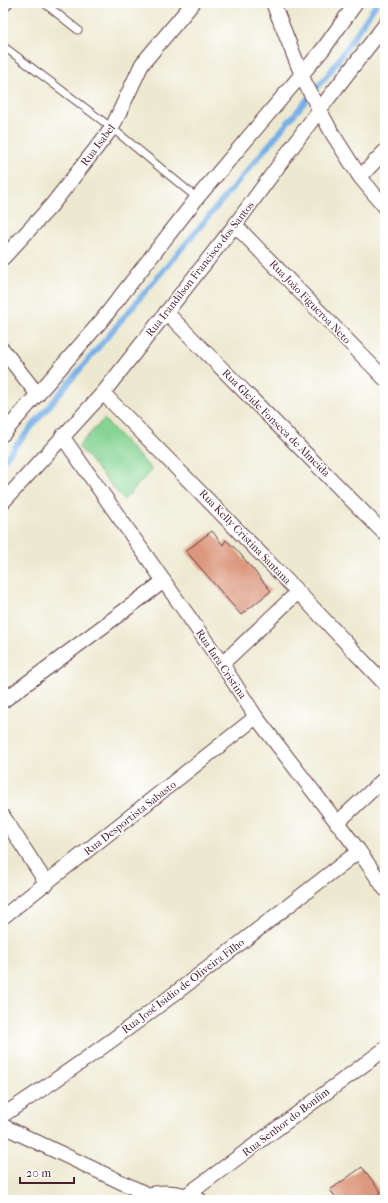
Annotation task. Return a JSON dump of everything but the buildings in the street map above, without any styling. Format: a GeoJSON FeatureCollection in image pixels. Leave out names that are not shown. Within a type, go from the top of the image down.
{"type":"FeatureCollection","features":[{"type":"Feature","properties":{"kind":"street","name":"Rua Isabel"},"geometry":{"type":"LineString","coordinates":[[4,254],[50,206],[112,128],[142,64],[193,3]]}},
{"type":"Feature","properties":{"kind":"street"},"geometry":{"type":"LineString","coordinates":[[273,3],[303,79],[336,139],[360,177],[385,207]]}},
{"type":"Feature","properties":{"kind":"street"},"geometry":{"type":"LineString","coordinates":[[3,434],[102,320],[197,198],[303,79],[356,3]]}},
{"type":"Feature","properties":{"kind":"street","name":"Rua Irandilson Francisco dos Santos"},"geometry":{"type":"LineString","coordinates":[[3,502],[103,393],[236,225],[320,108],[385,25]]}},
{"type":"Feature","properties":{"kind":"street"},"geometry":{"type":"LineString","coordinates":[[360,177],[385,151]]}},
{"type":"Feature","properties":{"kind":"street","name":"Rua João Figueroa Neto"},"geometry":{"type":"LineString","coordinates":[[236,225],[385,378]]}},
{"type":"Feature","properties":{"kind":"street","name":"Rua Gleide Fonseca de Almeida"},"geometry":{"type":"LineString","coordinates":[[166,312],[385,534]]}},
{"type":"Feature","properties":{"kind":"street"},"geometry":{"type":"LineString","coordinates":[[3,350],[38,395]]}},
{"type":"Feature","properties":{"kind":"street","name":"Rua Kelly Cristina Santana"},"geometry":{"type":"LineString","coordinates":[[103,393],[298,592],[385,684]]}},
{"type":"Feature","properties":{"kind":"street","name":"Rua Iara Cristina"},"geometry":{"type":"LineString","coordinates":[[62,436],[222,664],[256,717],[359,851],[385,889]]}},
{"type":"Feature","properties":{"kind":"street"},"geometry":{"type":"LineString","coordinates":[[3,701],[164,580]]}},
{"type":"Feature","properties":{"kind":"street"},"geometry":{"type":"LineString","coordinates":[[222,664],[298,592]]}},
{"type":"Feature","properties":{"kind":"street","name":"Rua Desportista Sabasto"},"geometry":{"type":"LineString","coordinates":[[3,917],[47,884],[256,717]]}},
{"type":"Feature","properties":{"kind":"street"},"geometry":{"type":"LineString","coordinates":[[337,823],[385,778]]}},
{"type":"Feature","properties":{"kind":"street"},"geometry":{"type":"LineString","coordinates":[[3,816],[47,884]]}},
{"type":"Feature","properties":{"kind":"street","name":"Rua José Isidio de Oliveira Filho"},"geometry":{"type":"LineString","coordinates":[[3,1115],[49,1085],[108,1043],[359,851]]}},
{"type":"Feature","properties":{"kind":"street","name":"Rua Senhor do Bonfim"},"geometry":{"type":"LineString","coordinates":[[193,1198],[385,1049]]}},
{"type":"Feature","properties":{"kind":"street"},"geometry":{"type":"LineString","coordinates":[[3,1126],[141,1197],[159,1200]]}},
{"type":"Feature","properties":{"kind":"street"},"geometry":{"type":"LineString","coordinates":[[141,1197],[160,1191],[193,1198]]}},
{"type":"Feature","properties":{"kind":"lane"},"geometry":{"type":"LineString","coordinates":[[44,3],[78,30]]}},
{"type":"Feature","properties":{"kind":"lane"},"geometry":{"type":"LineString","coordinates":[[3,46],[112,128],[197,198]]}},
{"type":"Feature","properties":{"kind":"green space"},"geometry":{"type":"Polygon","coordinates":[[[104,419],[152,470],[124,500],[78,446],[104,419]]]}},
{"type":"Feature","properties":{"kind":"waterway"},"geometry":{"type":"LineString","coordinates":[[3,461],[330,72],[377,3]]}}]}
